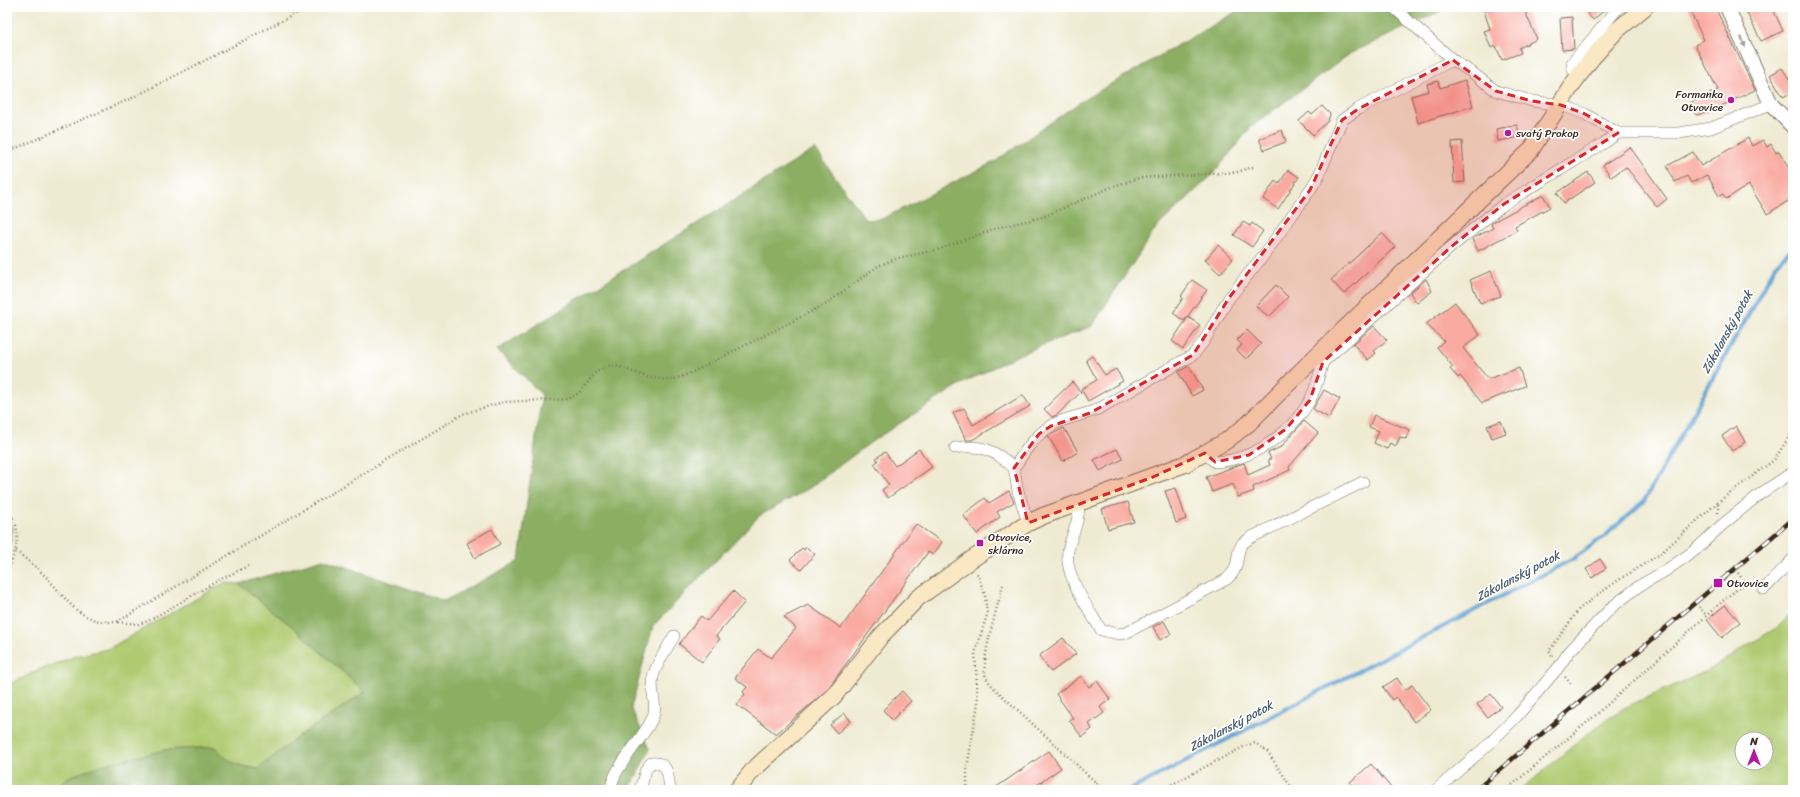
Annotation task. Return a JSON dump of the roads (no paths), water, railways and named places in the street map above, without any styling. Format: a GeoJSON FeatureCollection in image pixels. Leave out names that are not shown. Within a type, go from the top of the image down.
{"type":"FeatureCollection","features":[{"type":"Feature","properties":{"kind":"main road"},"geometry":{"type":"LineString","coordinates":[[737,790],[753,770],[834,696],[881,636],[899,616],[918,598],[972,559],[1028,523],[1043,516],[1153,477],[1185,464],[1226,441],[1248,424],[1317,361],[1531,150],[1580,74],[1616,31],[1645,7]]}},
{"type":"Feature","properties":{"kind":"street"},"geometry":{"type":"LineString","coordinates":[[1393,7],[1453,60],[1496,91],[1532,101],[1561,105],[1585,114],[1618,133],[1679,133],[1711,128],[1771,104]]}},
{"type":"Feature","properties":{"kind":"street"},"geometry":{"type":"LineString","coordinates":[[1580,74],[1573,70],[1572,66],[1575,56],[1619,7]]}},
{"type":"Feature","properties":{"kind":"street"},"geometry":{"type":"LineString","coordinates":[[1727,7],[1771,104],[1793,127]]}},
{"type":"Feature","properties":{"kind":"street"},"geometry":{"type":"LineString","coordinates":[[1014,468],[1039,434],[1050,426],[1061,421],[1090,413],[1193,355],[1204,341],[1229,298],[1264,255],[1310,190],[1319,175],[1342,120],[1358,109],[1453,60]]}},
{"type":"Feature","properties":{"kind":"street"},"geometry":{"type":"LineString","coordinates":[[1205,454],[1215,462],[1230,461],[1249,455],[1270,443],[1286,429],[1310,400],[1317,361],[1504,204],[1618,133]]}},
{"type":"Feature","properties":{"kind":"street"},"geometry":{"type":"LineString","coordinates":[[955,448],[975,447],[989,449],[1002,456],[1014,468],[1018,492],[1028,523]]}},
{"type":"Feature","properties":{"kind":"street"},"geometry":{"type":"LineString","coordinates":[[1436,790],[1488,745],[1517,716],[1587,631],[1612,607],[1639,586],[1665,572],[1694,551],[1722,525],[1793,472]]}},
{"type":"Feature","properties":{"kind":"street"},"geometry":{"type":"LineString","coordinates":[[1078,503],[1078,518],[1067,554],[1070,571],[1075,585],[1101,630],[1118,634],[1126,633],[1227,579],[1234,573],[1237,567],[1242,544],[1250,538],[1362,482]]}},
{"type":"Feature","properties":{"kind":"street"},"geometry":{"type":"LineString","coordinates":[[1764,589],[1793,559]]}},
{"type":"Feature","properties":{"kind":"street"},"geometry":{"type":"LineString","coordinates":[[611,790],[611,783],[619,768],[636,746],[653,718],[656,705],[652,677],[674,636]]}},
{"type":"Feature","properties":{"kind":"street"},"geometry":{"type":"LineString","coordinates":[[640,790],[646,769],[651,763],[656,762],[664,766],[670,790]]}},
{"type":"Feature","properties":{"kind":"waterway","name":"Zákolanský potok"},"geometry":{"type":"LineString","coordinates":[[1130,790],[1573,559],[1606,535],[1644,501],[1776,265],[1793,247]]}},
{"type":"Feature","properties":{"kind":"railway"},"geometry":{"type":"LineString","coordinates":[[1476,790],[1793,519]]}},
{"type":"Feature","properties":{"kind":"place","name":"Formanka Otvovice"},"geometry":{"type":"Point","coordinates":[1731,100]}},
{"type":"Feature","properties":{"kind":"place","name":"svatý Prokop"},"geometry":{"type":"Point","coordinates":[1508,133]}},
{"type":"Feature","properties":{"kind":"place","name":"Otvovice, sklárna"},"geometry":{"type":"Point","coordinates":[980,543]}},
{"type":"Feature","properties":{"kind":"place","name":"Otvovice"},"geometry":{"type":"Point","coordinates":[1718,583]}}]}
